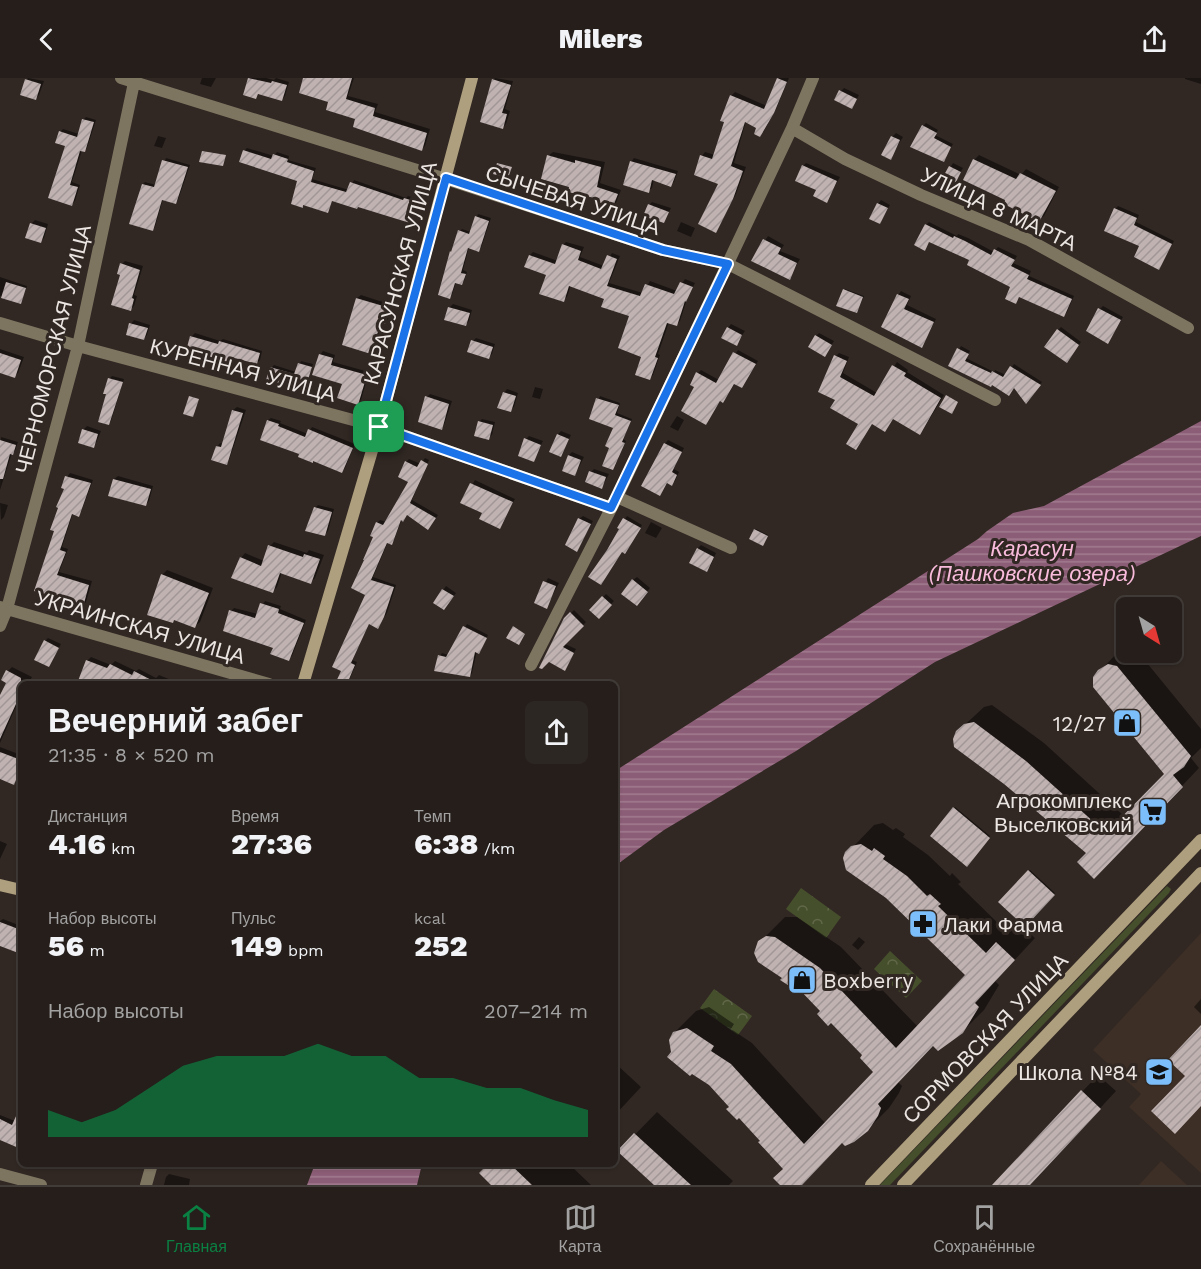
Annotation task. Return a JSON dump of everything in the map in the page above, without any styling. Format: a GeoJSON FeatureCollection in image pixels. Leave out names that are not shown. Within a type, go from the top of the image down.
{"type":"FeatureCollection","features":[{"type":"Feature","properties":{"kind":"main road","name":"КАРАСУНСКАЯ УЛИЦА"},"geometry":{"type":"LineString","coordinates":[[304,681],[379,427],[472,78]]}},
{"type":"Feature","properties":{"kind":"main road","name":"СОРМОВСКАЯ УЛИЦА"},"geometry":{"type":"LineString","coordinates":[[871,1185],[1201,840]]}},
{"type":"Feature","properties":{"kind":"main road"},"geometry":{"type":"LineString","coordinates":[[1171,871],[1188,886]]}},
{"type":"Feature","properties":{"kind":"main road","name":"СОРМОВСКАЯ УЛИЦА"},"geometry":{"type":"LineString","coordinates":[[903,1185],[1201,873]]}},
{"type":"Feature","properties":{"kind":"main road"},"geometry":{"type":"LineString","coordinates":[[0,885],[18,889]]}},
{"type":"Feature","properties":{"kind":"street","name":"СЫЧЕВАЯ УЛИЦА"},"geometry":{"type":"LineString","coordinates":[[121,78],[135,80],[446,178],[663,250],[728,264],[995,400]]}},
{"type":"Feature","properties":{"kind":"street"},"geometry":{"type":"LineString","coordinates":[[531,665],[614,502],[792,128],[813,78]]}},
{"type":"Feature","properties":{"kind":"street","name":"ЧЕРНОМОРСКАЯ УЛИЦА"},"geometry":{"type":"LineString","coordinates":[[0,626],[3,608],[78,346],[135,80]]}},
{"type":"Feature","properties":{"kind":"street","name":"УЛИЦА 8 МАРТА"},"geometry":{"type":"LineString","coordinates":[[792,128],[845,159],[921,195],[1029,240],[1188,328]]}},
{"type":"Feature","properties":{"kind":"street","name":"КУРЕННАЯ УЛИЦА"},"geometry":{"type":"LineString","coordinates":[[0,322],[78,346],[379,427],[614,502],[731,548]]}},
{"type":"Feature","properties":{"kind":"street","name":"УКРАИНСКАЯ УЛИЦА"},"geometry":{"type":"LineString","coordinates":[[3,608],[258,681]]}},
{"type":"Feature","properties":{"kind":"street"},"geometry":{"type":"LineString","coordinates":[[146,1185],[151,1167]]}},
{"type":"Feature","properties":{"kind":"street"},"geometry":{"type":"LineString","coordinates":[[0,1174],[41,1185]]}},
{"type":"Feature","properties":{"kind":"shaded area","name":"Школа №84"},"geometry":{"type":"Polygon","coordinates":[[[1201,933],[1201,1173],[1129,1107],[1141,1094],[1093,1050],[1201,933]]]}},
{"type":"Feature","properties":{"kind":"shaded area"},"geometry":{"type":"Polygon","coordinates":[[[1161,1161],[1187,1185],[1139,1185],[1161,1161]]]}},
{"type":"Feature","properties":{"kind":"green space"},"geometry":{"type":"Polygon","coordinates":[[[1167,886],[1171,889],[1169,893],[890,1185],[880,1185],[1167,886]]]}},
{"type":"Feature","properties":{"kind":"green space"},"geometry":{"type":"Polygon","coordinates":[[[801,888],[841,917],[826,938],[786,909],[801,888]]]}},
{"type":"Feature","properties":{"kind":"green space"},"geometry":{"type":"Polygon","coordinates":[[[890,951],[922,981],[906,998],[874,969],[890,951]]]}},
{"type":"Feature","properties":{"kind":"green space"},"geometry":{"type":"Polygon","coordinates":[[[714,989],[752,1016],[738,1035],[700,1008],[714,989]]]}},
{"type":"Feature","properties":{"kind":"water","name":"Карасун (Пашковские озера)"},"geometry":{"type":"Polygon","coordinates":[[[1201,421],[1201,536],[935,662],[796,751],[664,830],[618,864],[618,769],[978,539],[1013,513],[1044,506],[1201,421]]]}},
{"type":"Feature","properties":{"kind":"water"},"geometry":{"type":"Polygon","coordinates":[[[314,1167],[421,1167],[417,1185],[307,1185],[314,1167]]]}},
{"type":"Feature","properties":{"kind":"building"},"geometry":{"type":"Polygon","coordinates":[[[248,78],[287,85],[282,101],[258,94],[256,99],[243,95],[248,78]]]}},
{"type":"Feature","properties":{"kind":"building"},"geometry":{"type":"Polygon","coordinates":[[[303,78],[352,78],[346,99],[375,108],[373,116],[427,133],[422,151],[353,127],[355,119],[326,110],[328,102],[299,93],[303,78]]]}},
{"type":"Feature","properties":{"kind":"building"},"geometry":{"type":"Polygon","coordinates":[[[777,78],[787,82],[774,113],[760,137],[754,134],[756,128],[745,122],[731,166],[743,171],[733,199],[716,233],[698,224],[718,184],[694,175],[700,155],[712,159],[724,122],[720,121],[730,95],[764,109],[777,78]]]}},
{"type":"Feature","properties":{"kind":"building"},"geometry":{"type":"Polygon","coordinates":[[[25,79],[41,84],[36,100],[20,95],[25,79]]]}},
{"type":"Feature","properties":{"kind":"building"},"geometry":{"type":"Polygon","coordinates":[[[492,79],[511,85],[502,113],[507,114],[503,129],[480,122],[492,79]]]}},
{"type":"Feature","properties":{"kind":"building"},"geometry":{"type":"Polygon","coordinates":[[[839,90],[857,99],[852,109],[834,100],[839,90]]]}},
{"type":"Feature","properties":{"kind":"building"},"geometry":{"type":"Polygon","coordinates":[[[82,119],[94,122],[85,152],[80,151],[70,185],[78,187],[72,206],[48,198],[65,146],[55,143],[59,131],[77,137],[82,119]]]}},
{"type":"Feature","properties":{"kind":"building"},"geometry":{"type":"Polygon","coordinates":[[[922,125],[937,133],[934,138],[951,147],[944,162],[910,147],[922,125]]]}},
{"type":"Feature","properties":{"kind":"building"},"geometry":{"type":"Polygon","coordinates":[[[891,136],[900,140],[891,160],[881,155],[891,136]]]}},
{"type":"Feature","properties":{"kind":"building"},"geometry":{"type":"Polygon","coordinates":[[[243,150],[271,159],[273,154],[288,159],[287,162],[314,171],[311,182],[346,192],[350,182],[403,200],[404,198],[417,202],[410,223],[332,201],[328,213],[303,205],[303,208],[291,204],[297,181],[239,162],[243,150]]]}},
{"type":"Feature","properties":{"kind":"building"},"geometry":{"type":"Polygon","coordinates":[[[202,151],[226,155],[223,166],[199,162],[202,151]]]}},
{"type":"Feature","properties":{"kind":"building"},"geometry":{"type":"Polygon","coordinates":[[[547,155],[601,167],[597,187],[618,194],[612,209],[597,204],[599,199],[568,192],[569,187],[541,179],[547,155]]]}},
{"type":"Feature","properties":{"kind":"building"},"geometry":{"type":"Polygon","coordinates":[[[973,159],[1016,179],[1020,173],[1056,191],[1039,222],[1004,204],[1005,200],[963,180],[973,159]]]}},
{"type":"Feature","properties":{"kind":"building"},"geometry":{"type":"Polygon","coordinates":[[[162,160],[188,167],[176,204],[162,200],[153,231],[129,224],[142,184],[154,187],[162,160]]]}},
{"type":"Feature","properties":{"kind":"building"},"geometry":{"type":"Polygon","coordinates":[[[630,161],[676,174],[671,187],[652,180],[649,193],[623,185],[630,161]]]}},
{"type":"Feature","properties":{"kind":"building"},"geometry":{"type":"Polygon","coordinates":[[[497,163],[512,167],[508,178],[493,174],[497,163]]]}},
{"type":"Feature","properties":{"kind":"building"},"geometry":{"type":"Polygon","coordinates":[[[802,165],[837,181],[827,203],[813,196],[816,190],[795,181],[802,165]]]}},
{"type":"Feature","properties":{"kind":"building"},"geometry":{"type":"Polygon","coordinates":[[[949,166],[961,172],[952,190],[939,184],[949,166]]]}},
{"type":"Feature","properties":{"kind":"building"},"geometry":{"type":"Polygon","coordinates":[[[877,203],[888,208],[880,224],[869,219],[877,203]]]}},
{"type":"Feature","properties":{"kind":"building"},"geometry":{"type":"Polygon","coordinates":[[[648,204],[669,212],[664,223],[643,216],[648,204]]]}},
{"type":"Feature","properties":{"kind":"building"},"geometry":{"type":"Polygon","coordinates":[[[1114,208],[1137,218],[1134,225],[1172,244],[1159,270],[1134,257],[1139,246],[1104,231],[1114,208]]]}},
{"type":"Feature","properties":{"kind":"building"},"geometry":{"type":"Polygon","coordinates":[[[475,216],[489,221],[479,252],[468,248],[461,273],[466,274],[462,285],[455,283],[450,299],[438,295],[458,230],[469,234],[475,216]]]}},
{"type":"Feature","properties":{"kind":"building"},"geometry":{"type":"Polygon","coordinates":[[[30,223],[46,228],[41,243],[25,238],[30,223]]]}},
{"type":"Feature","properties":{"kind":"building"},"geometry":{"type":"Polygon","coordinates":[[[925,224],[991,255],[994,249],[1015,260],[1011,266],[1029,275],[1027,279],[1072,299],[1064,317],[1019,297],[1016,304],[1005,299],[1010,287],[967,265],[969,260],[929,242],[925,251],[914,245],[925,224]]]}},
{"type":"Feature","properties":{"kind":"building"},"geometry":{"type":"Polygon","coordinates":[[[763,239],[781,248],[778,254],[797,263],[790,280],[751,261],[763,239]]]}},
{"type":"Feature","properties":{"kind":"building"},"geometry":{"type":"Polygon","coordinates":[[[562,244],[581,251],[578,260],[601,269],[607,255],[617,259],[607,286],[640,296],[645,284],[674,294],[680,282],[693,287],[685,301],[677,326],[667,323],[650,380],[635,375],[641,357],[618,348],[629,316],[601,307],[604,299],[569,286],[564,302],[539,294],[546,275],[524,267],[529,255],[555,264],[562,244]]]}},
{"type":"Feature","properties":{"kind":"building"},"geometry":{"type":"Polygon","coordinates":[[[120,263],[140,270],[132,298],[134,299],[131,311],[111,305],[120,275],[117,274],[120,263]]]}},
{"type":"Feature","properties":{"kind":"building"},"geometry":{"type":"Polygon","coordinates":[[[6,282],[26,288],[21,304],[1,298],[6,282]]]}},
{"type":"Feature","properties":{"kind":"building"},"geometry":{"type":"Polygon","coordinates":[[[843,289],[863,297],[857,313],[836,306],[843,289]]]}},
{"type":"Feature","properties":{"kind":"building"},"geometry":{"type":"Polygon","coordinates":[[[897,294],[909,299],[904,309],[934,322],[922,348],[881,327],[897,294]]]}},
{"type":"Feature","properties":{"kind":"building"},"geometry":{"type":"Polygon","coordinates":[[[356,298],[390,308],[385,324],[381,322],[371,354],[342,345],[356,298]]]}},
{"type":"Feature","properties":{"kind":"building"},"geometry":{"type":"Polygon","coordinates":[[[448,307],[470,313],[466,326],[444,320],[448,307]]]}},
{"type":"Feature","properties":{"kind":"building"},"geometry":{"type":"Polygon","coordinates":[[[1098,308],[1121,320],[1108,344],[1086,331],[1098,308]]]}},
{"type":"Feature","properties":{"kind":"building"},"geometry":{"type":"Polygon","coordinates":[[[129,323],[148,328],[144,340],[126,335],[129,323]]]}},
{"type":"Feature","properties":{"kind":"building"},"geometry":{"type":"Polygon","coordinates":[[[727,327],[742,335],[737,346],[721,338],[727,327]]]}},
{"type":"Feature","properties":{"kind":"building"},"geometry":{"type":"Polygon","coordinates":[[[1057,329],[1079,345],[1067,363],[1044,347],[1057,329]]]}},
{"type":"Feature","properties":{"kind":"building"},"geometry":{"type":"Polygon","coordinates":[[[815,335],[832,345],[825,357],[808,347],[815,335]]]}},
{"type":"Feature","properties":{"kind":"building"},"geometry":{"type":"Polygon","coordinates":[[[190,336],[218,344],[219,341],[260,353],[257,364],[231,357],[230,363],[205,355],[203,360],[185,355],[190,336]]]}},
{"type":"Feature","properties":{"kind":"building"},"geometry":{"type":"Polygon","coordinates":[[[471,340],[493,347],[489,359],[467,352],[471,340]]]}},
{"type":"Feature","properties":{"kind":"building"},"geometry":{"type":"Polygon","coordinates":[[[957,348],[969,354],[965,361],[991,373],[992,371],[1003,377],[1010,366],[1041,385],[1026,404],[1014,388],[1009,396],[992,385],[991,387],[948,366],[957,348]]]}},
{"type":"Feature","properties":{"kind":"building"},"geometry":{"type":"Polygon","coordinates":[[[733,352],[756,364],[742,388],[734,384],[723,403],[720,401],[706,425],[681,411],[694,387],[690,385],[696,372],[716,383],[733,352]]]}},
{"type":"Feature","properties":{"kind":"building"},"geometry":{"type":"Polygon","coordinates":[[[0,353],[21,360],[15,378],[0,373],[0,353]]]}},
{"type":"Feature","properties":{"kind":"building"},"geometry":{"type":"Polygon","coordinates":[[[319,354],[333,358],[331,365],[367,375],[358,405],[337,398],[342,384],[312,375],[319,354]]]}},
{"type":"Feature","properties":{"kind":"building"},"geometry":{"type":"Polygon","coordinates":[[[834,355],[847,361],[840,377],[874,396],[892,365],[906,373],[904,376],[941,398],[920,435],[893,419],[885,432],[872,424],[856,450],[846,444],[858,424],[830,408],[835,400],[818,392],[834,355]]]}},
{"type":"Feature","properties":{"kind":"building"},"geometry":{"type":"Polygon","coordinates":[[[298,363],[312,367],[305,389],[280,381],[279,383],[266,380],[270,367],[294,374],[298,363]]]}},
{"type":"Feature","properties":{"kind":"building"},"geometry":{"type":"Polygon","coordinates":[[[108,378],[123,382],[109,425],[98,422],[108,378]]]}},
{"type":"Feature","properties":{"kind":"building"},"geometry":{"type":"Polygon","coordinates":[[[503,392],[516,396],[511,412],[497,408],[503,392]]]}},
{"type":"Feature","properties":{"kind":"building"},"geometry":{"type":"Polygon","coordinates":[[[946,395],[958,402],[952,414],[939,407],[946,395]]]}},
{"type":"Feature","properties":{"kind":"building"},"geometry":{"type":"Polygon","coordinates":[[[189,396],[199,399],[193,417],[183,414],[189,396]]]}},
{"type":"Feature","properties":{"kind":"building"},"geometry":{"type":"Polygon","coordinates":[[[425,396],[449,404],[442,430],[418,422],[425,396]]]}},
{"type":"Feature","properties":{"kind":"building"},"geometry":{"type":"Polygon","coordinates":[[[596,398],[619,405],[615,415],[631,421],[622,442],[625,443],[613,470],[602,466],[609,448],[605,446],[613,428],[589,419],[596,398]]]}},
{"type":"Feature","properties":{"kind":"building"},"geometry":{"type":"Polygon","coordinates":[[[232,410],[243,413],[227,465],[211,460],[216,446],[221,447],[232,410]]]}},
{"type":"Feature","properties":{"kind":"building"},"geometry":{"type":"Polygon","coordinates":[[[267,420],[305,437],[308,429],[353,448],[342,473],[260,440],[267,420]]]}},
{"type":"Feature","properties":{"kind":"building"},"geometry":{"type":"Polygon","coordinates":[[[478,421],[493,425],[489,440],[474,436],[478,421]]]}},
{"type":"Feature","properties":{"kind":"building"},"geometry":{"type":"Polygon","coordinates":[[[82,429],[98,434],[94,448],[78,443],[82,429]]]}},
{"type":"Feature","properties":{"kind":"building"},"geometry":{"type":"Polygon","coordinates":[[[557,434],[569,439],[561,457],[549,452],[557,434]]]}},
{"type":"Feature","properties":{"kind":"building"},"geometry":{"type":"Polygon","coordinates":[[[524,438],[541,445],[534,462],[518,456],[524,438]]]}},
{"type":"Feature","properties":{"kind":"building"},"geometry":{"type":"Polygon","coordinates":[[[0,440],[16,445],[13,455],[10,454],[3,479],[0,479],[0,440]]]}},
{"type":"Feature","properties":{"kind":"building"},"geometry":{"type":"Polygon","coordinates":[[[664,443],[682,452],[672,472],[677,475],[672,486],[667,483],[660,496],[641,486],[664,443]]]}},
{"type":"Feature","properties":{"kind":"building"},"geometry":{"type":"Polygon","coordinates":[[[568,455],[581,460],[575,476],[562,471],[568,455]]]}},
{"type":"Feature","properties":{"kind":"building"},"geometry":{"type":"Polygon","coordinates":[[[421,460],[428,464],[410,503],[436,518],[428,530],[407,515],[403,522],[401,520],[392,545],[387,543],[371,580],[394,587],[384,617],[378,629],[369,624],[351,663],[355,665],[348,681],[336,681],[341,671],[332,667],[365,595],[351,588],[373,537],[370,536],[376,522],[383,525],[408,482],[398,477],[405,461],[417,467],[421,460]]]}},
{"type":"Feature","properties":{"kind":"building"},"geometry":{"type":"Polygon","coordinates":[[[589,471],[606,477],[602,489],[585,482],[589,471]]]}},
{"type":"Feature","properties":{"kind":"building"},"geometry":{"type":"Polygon","coordinates":[[[65,476],[91,483],[79,517],[72,514],[60,550],[66,552],[57,575],[89,585],[83,607],[34,591],[54,531],[50,530],[64,489],[61,488],[65,476]]]}},
{"type":"Feature","properties":{"kind":"building"},"geometry":{"type":"Polygon","coordinates":[[[113,479],[151,489],[146,506],[108,496],[113,479]]]}},
{"type":"Feature","properties":{"kind":"building"},"geometry":{"type":"Polygon","coordinates":[[[470,483],[513,502],[500,529],[479,519],[482,513],[460,503],[470,483]]]}},
{"type":"Feature","properties":{"kind":"building"},"geometry":{"type":"Polygon","coordinates":[[[314,507],[332,512],[325,536],[305,531],[314,507]]]}},
{"type":"Feature","properties":{"kind":"building"},"geometry":{"type":"Polygon","coordinates":[[[578,518],[591,524],[577,552],[565,545],[578,518]]]}},
{"type":"Feature","properties":{"kind":"building"},"geometry":{"type":"Polygon","coordinates":[[[623,518],[641,528],[625,554],[622,552],[601,585],[588,577],[607,550],[623,518]]]}},
{"type":"Feature","properties":{"kind":"building"},"geometry":{"type":"Polygon","coordinates":[[[754,529],[768,536],[763,546],[749,539],[754,529]]]}},
{"type":"Feature","properties":{"kind":"building"},"geometry":{"type":"Polygon","coordinates":[[[268,545],[303,557],[304,554],[320,559],[311,584],[280,573],[273,593],[231,578],[240,557],[261,566],[268,545]]]}},
{"type":"Feature","properties":{"kind":"building"},"geometry":{"type":"Polygon","coordinates":[[[697,548],[714,557],[707,572],[689,563],[697,548]]]}},
{"type":"Feature","properties":{"kind":"building"},"geometry":{"type":"Polygon","coordinates":[[[161,574],[209,593],[195,628],[174,620],[173,623],[147,615],[161,574]]]}},
{"type":"Feature","properties":{"kind":"building"},"geometry":{"type":"Polygon","coordinates":[[[632,579],[648,592],[637,606],[621,594],[632,579]]]}},
{"type":"Feature","properties":{"kind":"building"},"geometry":{"type":"Polygon","coordinates":[[[543,581],[556,586],[547,609],[534,603],[543,581]]]}},
{"type":"Feature","properties":{"kind":"building"},"geometry":{"type":"Polygon","coordinates":[[[442,589],[454,596],[444,610],[433,603],[442,589]]]}},
{"type":"Feature","properties":{"kind":"building"},"geometry":{"type":"Polygon","coordinates":[[[602,596],[612,605],[599,619],[589,610],[602,596]]]}},
{"type":"Feature","properties":{"kind":"building"},"geometry":{"type":"Polygon","coordinates":[[[260,603],[279,609],[278,613],[304,623],[289,661],[270,654],[273,648],[223,631],[229,610],[255,618],[260,603]]]}},
{"type":"Feature","properties":{"kind":"building"},"geometry":{"type":"Polygon","coordinates":[[[570,612],[584,626],[563,647],[574,653],[565,671],[549,662],[542,669],[539,668],[564,618],[570,612]]]}},
{"type":"Feature","properties":{"kind":"building"},"geometry":{"type":"Polygon","coordinates":[[[463,626],[487,638],[479,654],[475,652],[470,677],[434,671],[438,655],[446,657],[463,626]]]}},
{"type":"Feature","properties":{"kind":"building"},"geometry":{"type":"Polygon","coordinates":[[[513,626],[525,634],[519,645],[506,638],[513,626]]]}},
{"type":"Feature","properties":{"kind":"building"},"geometry":{"type":"Polygon","coordinates":[[[44,640],[59,648],[49,667],[34,660],[44,640]]]}},
{"type":"Feature","properties":{"kind":"building"},"geometry":{"type":"Polygon","coordinates":[[[86,660],[107,668],[110,664],[132,675],[134,671],[153,681],[78,681],[86,660]]]}},
{"type":"Feature","properties":{"kind":"building"},"geometry":{"type":"Polygon","coordinates":[[[1108,664],[1117,666],[1191,756],[1184,767],[1173,775],[1183,787],[1094,879],[1077,862],[1086,853],[1004,784],[954,747],[953,739],[956,731],[964,724],[974,722],[1026,761],[1106,833],[1164,774],[1093,687],[1093,677],[1098,670],[1108,664]]]}},
{"type":"Feature","properties":{"kind":"building"},"geometry":{"type":"Polygon","coordinates":[[[6,670],[21,678],[21,681],[18,681],[18,700],[0,739],[0,695],[6,683],[1,680],[6,670]]]}},
{"type":"Feature","properties":{"kind":"building"},"geometry":{"type":"Polygon","coordinates":[[[0,752],[18,759],[18,775],[14,785],[0,779],[0,752]]]}},
{"type":"Feature","properties":{"kind":"building"},"geometry":{"type":"Polygon","coordinates":[[[953,807],[990,838],[967,867],[930,836],[953,807]]]}},
{"type":"Feature","properties":{"kind":"building"},"geometry":{"type":"Polygon","coordinates":[[[861,844],[872,851],[874,848],[885,856],[883,859],[907,876],[927,896],[930,894],[941,904],[938,906],[986,953],[996,942],[1015,960],[975,1003],[979,1007],[963,1033],[938,1051],[933,1046],[878,1104],[881,1108],[868,1131],[854,1142],[845,1146],[842,1143],[802,1185],[780,1185],[773,1178],[783,1169],[739,1118],[737,1120],[726,1109],[729,1107],[709,1085],[692,1074],[690,1076],[667,1057],[671,1052],[669,1040],[673,1032],[687,1028],[714,1046],[711,1051],[731,1064],[804,1144],[873,1072],[860,1058],[862,1055],[831,1023],[828,1026],[817,1014],[820,1011],[796,986],[794,989],[758,962],[754,953],[758,941],[766,936],[775,937],[820,968],[896,1048],[965,975],[886,898],[846,870],[843,858],[845,852],[851,846],[861,844]]]}},
{"type":"Feature","properties":{"kind":"building"},"geometry":{"type":"Polygon","coordinates":[[[1028,870],[1055,895],[1025,927],[998,902],[1028,870]]]}},
{"type":"Feature","properties":{"kind":"building"},"geometry":{"type":"Polygon","coordinates":[[[0,922],[18,929],[18,953],[0,946],[0,922]]]}},
{"type":"Feature","properties":{"kind":"building"},"geometry":{"type":"Polygon","coordinates":[[[1201,1025],[1201,1106],[1175,1134],[1151,1111],[1185,1076],[1168,1060],[1201,1025]]]}},
{"type":"Feature","properties":{"kind":"building"},"geometry":{"type":"Polygon","coordinates":[[[1081,1090],[1101,1109],[1030,1185],[992,1185],[1081,1090]]]}},
{"type":"Feature","properties":{"kind":"building"},"geometry":{"type":"Polygon","coordinates":[[[18,1112],[18,1148],[0,1140],[0,1119],[12,1125],[18,1112]]]}},
{"type":"Feature","properties":{"kind":"building"},"geometry":{"type":"Polygon","coordinates":[[[634,1133],[691,1185],[654,1185],[618,1150],[634,1133]]]}},
{"type":"Feature","properties":{"kind":"building"},"geometry":{"type":"Polygon","coordinates":[[[485,1167],[513,1167],[532,1185],[491,1185],[479,1173],[485,1167]]]}},
{"type":"Feature","properties":{"kind":"place","name":"12/27"},"geometry":{"type":"Point","coordinates":[1127,723]}},
{"type":"Feature","properties":{"kind":"place","name":"Агрокомплекс Выселковский"},"geometry":{"type":"Point","coordinates":[1153,812]}},
{"type":"Feature","properties":{"kind":"place","name":"Лаки Фарма"},"geometry":{"type":"Point","coordinates":[923,924]}},
{"type":"Feature","properties":{"kind":"place","name":"Boxberry"},"geometry":{"type":"Point","coordinates":[802,980]}},
{"type":"Feature","properties":{"kind":"place","name":"Школа №84"},"geometry":{"type":"Point","coordinates":[1159,1072]}},
{"type":"Feature","properties":{"kind":"route"},"geometry":{"type":"LineString","coordinates":[[446,178],[663,250],[728,264],[611,508],[379,427],[446,178]]}}]}
